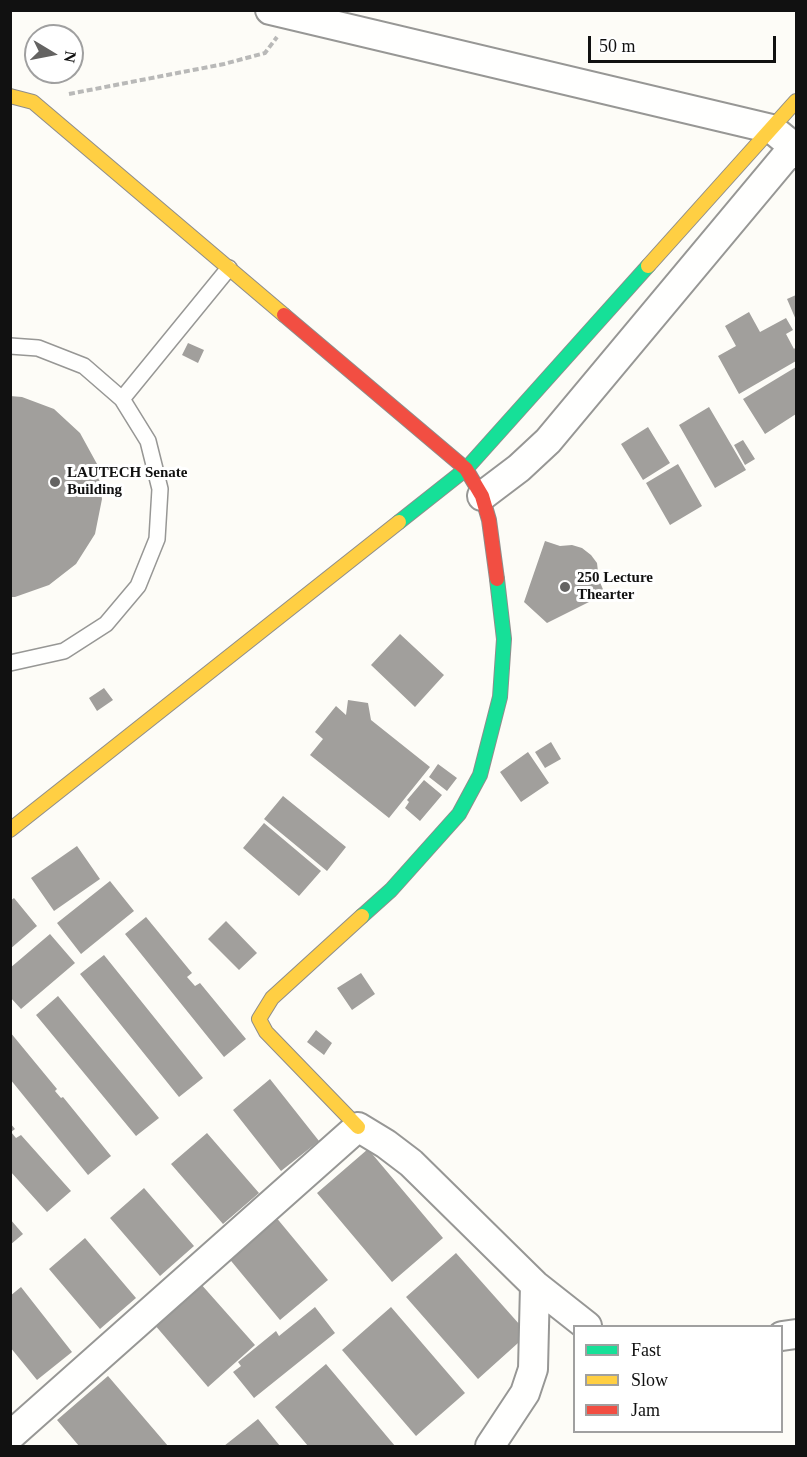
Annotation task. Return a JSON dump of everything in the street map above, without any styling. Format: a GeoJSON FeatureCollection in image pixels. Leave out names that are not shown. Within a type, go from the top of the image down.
{"type":"FeatureCollection","features":[{"type":"Feature","properties":{"kind":"street"},"geometry":{"type":"LineString","coordinates":[[282,14],[772,129],[796,148],[548,441],[519,468],[482,496]]}},
{"type":"Feature","properties":{"kind":"street"},"geometry":{"type":"LineString","coordinates":[[10,96],[33,102],[229,268],[466,469],[482,496],[494,548],[504,639],[500,698],[480,775],[459,814],[391,890],[272,998],[259,1019],[266,1032],[358,1127],[411,1163],[535,1285],[586,1325]]}},
{"type":"Feature","properties":{"kind":"street"},"geometry":{"type":"LineString","coordinates":[[10,830],[466,469],[796,101]]}},
{"type":"Feature","properties":{"kind":"street"},"geometry":{"type":"LineString","coordinates":[[10,1436],[358,1127]]}},
{"type":"Feature","properties":{"kind":"street"},"geometry":{"type":"LineString","coordinates":[[490,1446],[525,1393],[533,1369],[535,1285]]}},
{"type":"Feature","properties":{"kind":"lane"},"geometry":{"type":"LineString","coordinates":[[122,399],[229,268]]}},
{"type":"Feature","properties":{"kind":"lane"},"geometry":{"type":"LineString","coordinates":[[10,346],[38,348],[84,366],[122,399],[148,441],[160,489],[157,539],[138,586],[106,624],[64,651],[10,663]]}},
{"type":"Feature","properties":{"kind":"path"},"geometry":{"type":"LineString","coordinates":[[33,102],[132,80],[224,64],[265,53],[282,14]]}},
{"type":"Feature","properties":{"kind":"building"},"geometry":{"type":"Polygon","coordinates":[[[796,295],[796,320],[787,299],[796,295]]]}},
{"type":"Feature","properties":{"kind":"building"},"geometry":{"type":"Polygon","coordinates":[[[749,312],[760,332],[786,318],[793,330],[786,334],[794,349],[796,347],[796,361],[739,394],[718,356],[736,346],[725,326],[749,312]]]}},
{"type":"Feature","properties":{"kind":"building"},"geometry":{"type":"Polygon","coordinates":[[[188,343],[204,350],[198,363],[182,355],[188,343]]]}},
{"type":"Feature","properties":{"kind":"building"},"geometry":{"type":"Polygon","coordinates":[[[796,367],[796,414],[765,434],[743,399],[796,367]]]}},
{"type":"Feature","properties":{"kind":"building","name":"LAUTECH Senate Building"},"geometry":{"type":"Polygon","coordinates":[[[10,396],[22,397],[54,409],[80,433],[97,464],[102,499],[95,534],[76,564],[49,585],[15,597],[10,597],[10,396]]]}},
{"type":"Feature","properties":{"kind":"building"},"geometry":{"type":"Polygon","coordinates":[[[709,407],[746,470],[715,488],[679,425],[709,407]]]}},
{"type":"Feature","properties":{"kind":"building"},"geometry":{"type":"Polygon","coordinates":[[[648,427],[670,463],[643,480],[621,444],[648,427]]]}},
{"type":"Feature","properties":{"kind":"building"},"geometry":{"type":"Polygon","coordinates":[[[743,440],[755,459],[745,465],[734,445],[743,440]]]}},
{"type":"Feature","properties":{"kind":"building"},"geometry":{"type":"Polygon","coordinates":[[[678,464],[702,506],[670,525],[646,483],[678,464]]]}},
{"type":"Feature","properties":{"kind":"building","name":"250 Lecture Thearter"},"geometry":{"type":"Polygon","coordinates":[[[545,541],[560,546],[572,545],[582,548],[591,555],[597,563],[599,580],[605,594],[547,623],[524,602],[545,541]]]}},
{"type":"Feature","properties":{"kind":"building"},"geometry":{"type":"Polygon","coordinates":[[[400,634],[444,675],[415,707],[371,665],[400,634]]]}},
{"type":"Feature","properties":{"kind":"building"},"geometry":{"type":"Polygon","coordinates":[[[104,688],[113,700],[97,711],[89,698],[104,688]]]}},
{"type":"Feature","properties":{"kind":"building"},"geometry":{"type":"Polygon","coordinates":[[[348,700],[368,703],[371,720],[430,767],[389,818],[310,755],[323,739],[315,732],[336,706],[346,715],[348,700]]]}},
{"type":"Feature","properties":{"kind":"building"},"geometry":{"type":"Polygon","coordinates":[[[551,742],[561,759],[545,768],[535,752],[551,742]]]}},
{"type":"Feature","properties":{"kind":"building"},"geometry":{"type":"Polygon","coordinates":[[[528,752],[549,783],[521,802],[500,772],[528,752]]]}},
{"type":"Feature","properties":{"kind":"building"},"geometry":{"type":"Polygon","coordinates":[[[438,764],[457,778],[447,791],[429,777],[438,764]]]}},
{"type":"Feature","properties":{"kind":"building"},"geometry":{"type":"Polygon","coordinates":[[[424,780],[442,795],[420,821],[405,808],[409,802],[407,800],[424,780]]]}},
{"type":"Feature","properties":{"kind":"building"},"geometry":{"type":"Polygon","coordinates":[[[283,796],[346,847],[327,871],[264,819],[283,796]]]}},
{"type":"Feature","properties":{"kind":"building"},"geometry":{"type":"Polygon","coordinates":[[[264,823],[321,871],[299,896],[243,848],[264,823]]]}},
{"type":"Feature","properties":{"kind":"building"},"geometry":{"type":"Polygon","coordinates":[[[77,846],[100,879],[54,911],[31,878],[77,846]]]}},
{"type":"Feature","properties":{"kind":"building"},"geometry":{"type":"Polygon","coordinates":[[[110,881],[134,911],[81,954],[57,923],[110,881]]]}},
{"type":"Feature","properties":{"kind":"building"},"geometry":{"type":"Polygon","coordinates":[[[14,898],[37,926],[10,949],[10,901],[14,898]]]}},
{"type":"Feature","properties":{"kind":"building"},"geometry":{"type":"Polygon","coordinates":[[[146,917],[192,973],[187,977],[195,986],[200,983],[246,1039],[224,1057],[125,934],[146,917]]]}},
{"type":"Feature","properties":{"kind":"building"},"geometry":{"type":"Polygon","coordinates":[[[226,921],[257,953],[239,970],[208,939],[226,921]]]}},
{"type":"Feature","properties":{"kind":"building"},"geometry":{"type":"Polygon","coordinates":[[[50,934],[75,963],[21,1009],[10,997],[10,968],[50,934]]]}},
{"type":"Feature","properties":{"kind":"building"},"geometry":{"type":"Polygon","coordinates":[[[104,955],[203,1078],[179,1097],[80,974],[104,955]]]}},
{"type":"Feature","properties":{"kind":"building"},"geometry":{"type":"Polygon","coordinates":[[[361,973],[375,994],[352,1010],[337,988],[361,973]]]}},
{"type":"Feature","properties":{"kind":"building"},"geometry":{"type":"Polygon","coordinates":[[[58,996],[159,1118],[136,1136],[36,1015],[58,996]]]}},
{"type":"Feature","properties":{"kind":"building"},"geometry":{"type":"Polygon","coordinates":[[[316,1030],[332,1043],[324,1055],[307,1042],[316,1030]]]}},
{"type":"Feature","properties":{"kind":"building"},"geometry":{"type":"Polygon","coordinates":[[[10,1032],[57,1089],[55,1091],[61,1098],[63,1097],[111,1156],[88,1175],[10,1079],[10,1032]]]}},
{"type":"Feature","properties":{"kind":"building"},"geometry":{"type":"Polygon","coordinates":[[[270,1079],[319,1141],[281,1171],[233,1110],[270,1079]]]}},
{"type":"Feature","properties":{"kind":"building"},"geometry":{"type":"Polygon","coordinates":[[[10,1123],[15,1129],[11,1132],[16,1138],[21,1135],[71,1191],[47,1212],[10,1171],[10,1123]]]}},
{"type":"Feature","properties":{"kind":"building"},"geometry":{"type":"Polygon","coordinates":[[[207,1133],[259,1193],[223,1224],[171,1164],[207,1133]]]}},
{"type":"Feature","properties":{"kind":"building"},"geometry":{"type":"Polygon","coordinates":[[[368,1149],[443,1238],[392,1282],[317,1193],[368,1149]]]}},
{"type":"Feature","properties":{"kind":"building"},"geometry":{"type":"Polygon","coordinates":[[[144,1188],[194,1246],[160,1276],[110,1218],[144,1188]]]}},
{"type":"Feature","properties":{"kind":"building"},"geometry":{"type":"Polygon","coordinates":[[[275,1216],[328,1280],[280,1320],[227,1256],[275,1216]]]}},
{"type":"Feature","properties":{"kind":"building"},"geometry":{"type":"Polygon","coordinates":[[[10,1219],[23,1234],[10,1245],[10,1219]]]}},
{"type":"Feature","properties":{"kind":"building"},"geometry":{"type":"Polygon","coordinates":[[[85,1238],[136,1298],[100,1329],[49,1269],[85,1238]]]}},
{"type":"Feature","properties":{"kind":"building"},"geometry":{"type":"Polygon","coordinates":[[[456,1253],[528,1334],[478,1379],[406,1297],[456,1253]]]}},
{"type":"Feature","properties":{"kind":"building"},"geometry":{"type":"Polygon","coordinates":[[[200,1283],[255,1345],[208,1387],[154,1324],[200,1283]]]}},
{"type":"Feature","properties":{"kind":"building"},"geometry":{"type":"Polygon","coordinates":[[[21,1287],[72,1352],[37,1380],[10,1347],[10,1296],[21,1287]]]}},
{"type":"Feature","properties":{"kind":"building"},"geometry":{"type":"Polygon","coordinates":[[[315,1307],[335,1333],[254,1398],[233,1372],[241,1366],[238,1362],[276,1331],[279,1336],[315,1307]]]}},
{"type":"Feature","properties":{"kind":"building"},"geometry":{"type":"Polygon","coordinates":[[[391,1307],[465,1393],[416,1436],[342,1350],[391,1307]]]}},
{"type":"Feature","properties":{"kind":"building"},"geometry":{"type":"Polygon","coordinates":[[[326,1364],[395,1446],[308,1446],[275,1407],[326,1364]]]}},
{"type":"Feature","properties":{"kind":"building"},"geometry":{"type":"Polygon","coordinates":[[[108,1376],[168,1446],[79,1446],[57,1420],[108,1376]]]}},
{"type":"Feature","properties":{"kind":"building"},"geometry":{"type":"Polygon","coordinates":[[[258,1419],[280,1446],[224,1446],[258,1419]]]}},
{"type":"Feature","properties":{"kind":"traffic: fast"},"geometry":{"type":"LineString","coordinates":[[399,522],[466,469],[648,266]]}},
{"type":"Feature","properties":{"kind":"traffic: fast"},"geometry":{"type":"LineString","coordinates":[[362,916],[391,890],[459,814],[480,775],[500,697],[504,639],[497,579]]}},
{"type":"Feature","properties":{"kind":"traffic: slow"},"geometry":{"type":"LineString","coordinates":[[10,96],[33,102],[284,315]]}},
{"type":"Feature","properties":{"kind":"traffic: slow"},"geometry":{"type":"LineString","coordinates":[[648,266],[796,101]]}},
{"type":"Feature","properties":{"kind":"traffic: slow"},"geometry":{"type":"LineString","coordinates":[[10,830],[399,522]]}},
{"type":"Feature","properties":{"kind":"traffic: slow"},"geometry":{"type":"LineString","coordinates":[[358,1127],[266,1032],[259,1019],[272,998],[362,916]]}},
{"type":"Feature","properties":{"kind":"traffic: jam"},"geometry":{"type":"LineString","coordinates":[[284,315],[466,469],[482,496],[489,520],[497,579]]}},
{"type":"Feature","properties":{"kind":"place","name":"LAUTECH Senate Building"},"geometry":{"type":"Point","coordinates":[55,482]}},
{"type":"Feature","properties":{"kind":"place","name":"250 Lecture Thearter"},"geometry":{"type":"Point","coordinates":[565,587]}}]}
